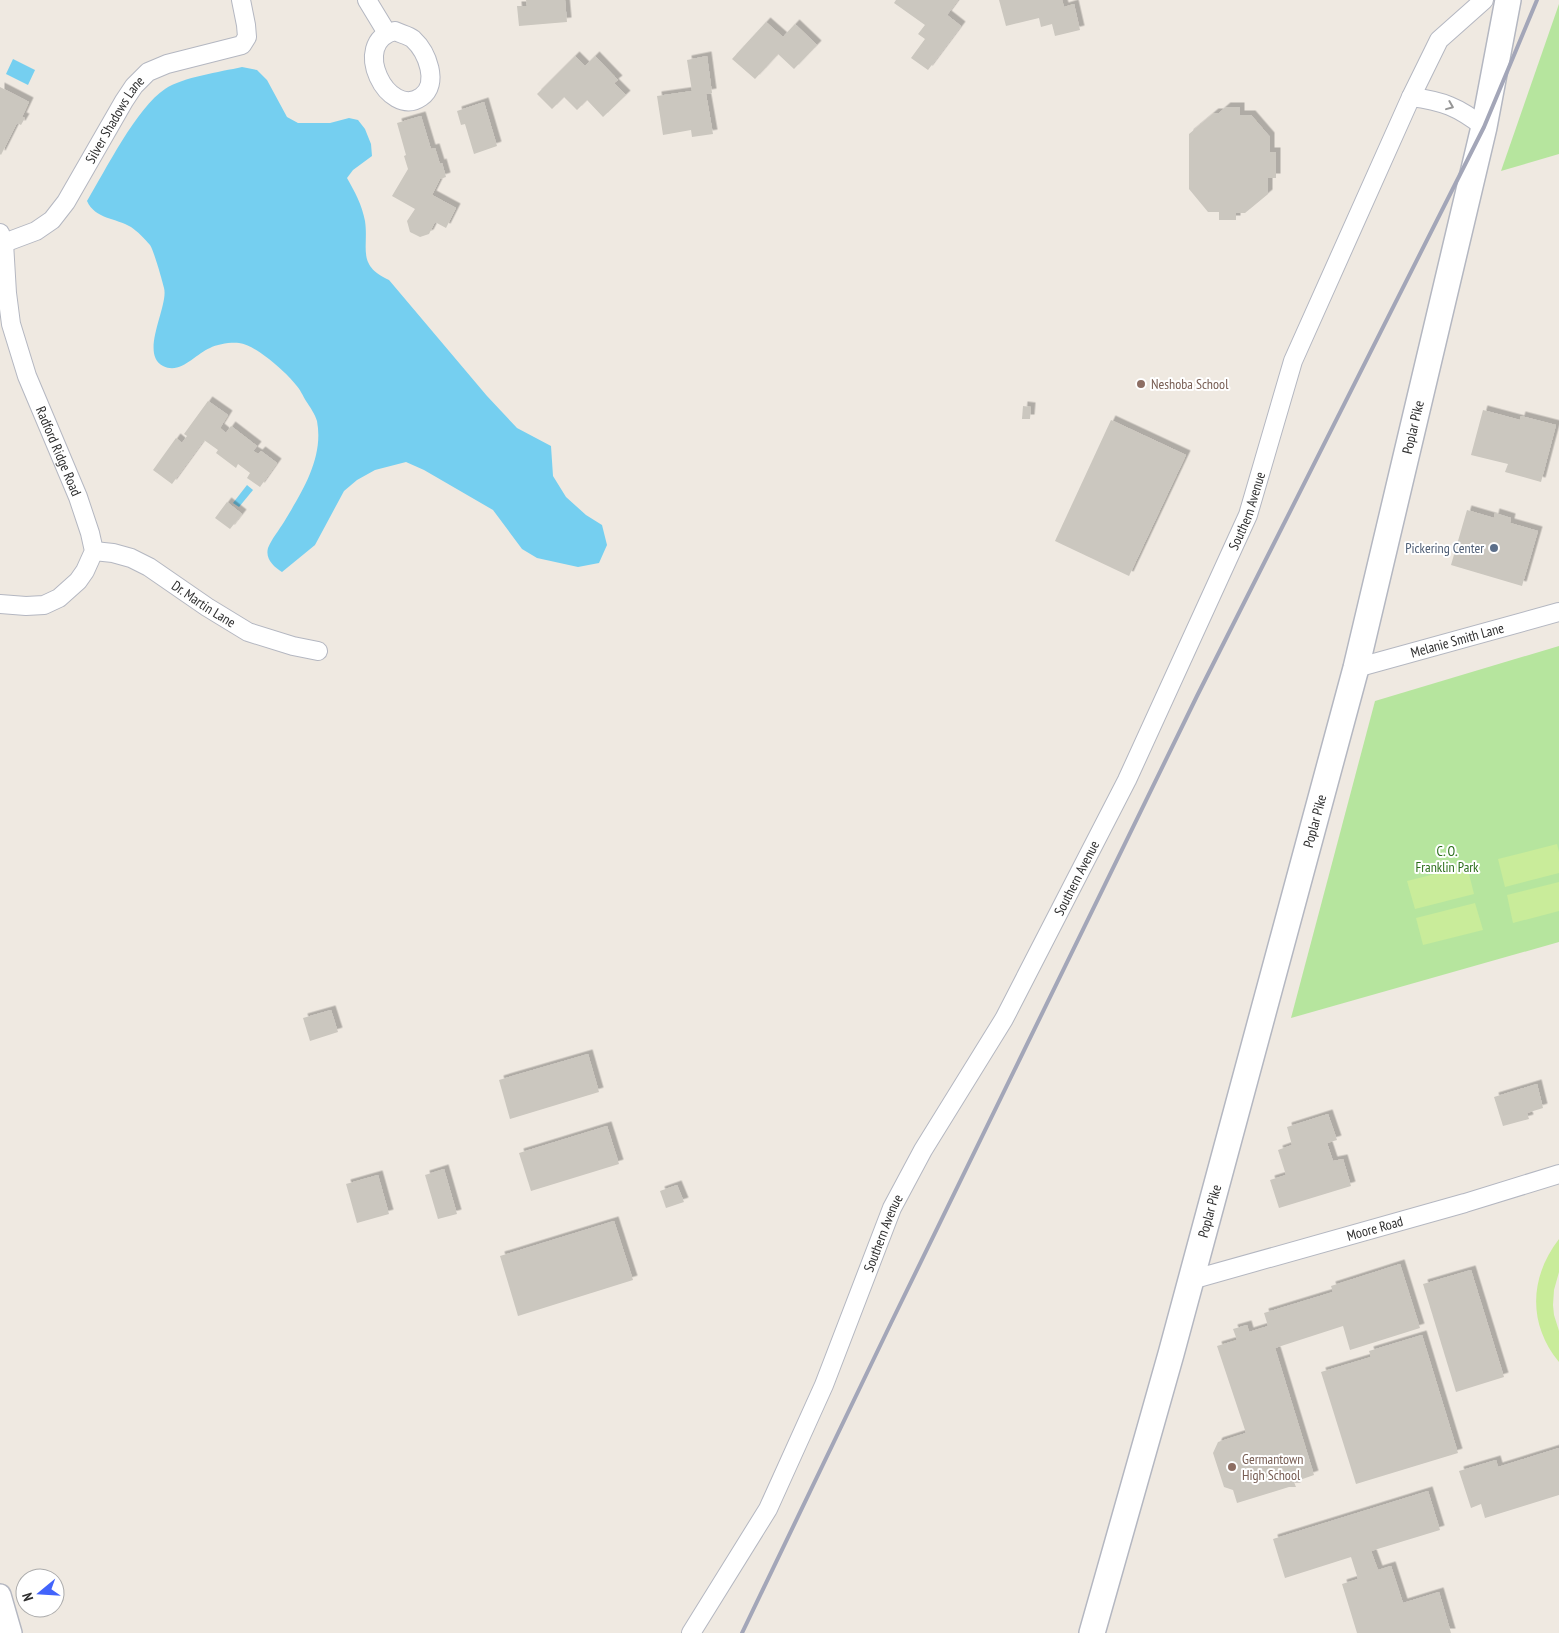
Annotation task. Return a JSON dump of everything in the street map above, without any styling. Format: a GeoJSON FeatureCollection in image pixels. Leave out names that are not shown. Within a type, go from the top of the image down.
{"type":"FeatureCollection","features":[{"type":"Feature","properties":{"kind":"main road","name":"Poplar Pike"},"geometry":{"type":"LineString","coordinates":[[1092,1633],[1191,1280],[1356,668],[1484,126],[1508,0]]}},
{"type":"Feature","properties":{"kind":"street","name":"Silver Shadows Lane"},"geometry":{"type":"LineString","coordinates":[[2,238],[36,231],[52,220],[66,202],[124,101],[134,86],[148,72],[167,64],[242,45],[246,38],[246,25],[241,0]]}},
{"type":"Feature","properties":{"kind":"street"},"geometry":{"type":"LineString","coordinates":[[366,0],[387,33]]}},
{"type":"Feature","properties":{"kind":"street","name":"Southern Avenue"},"geometry":{"type":"LineString","coordinates":[[691,1633],[768,1510],[824,1385],[892,1208],[923,1150],[1004,1019],[1127,780],[1248,515],[1293,361],[1411,97],[1439,40],[1484,0]]}},
{"type":"Feature","properties":{"kind":"street"},"geometry":{"type":"LineString","coordinates":[[1411,97],[1435,100],[1454,107],[1484,126]]}},
{"type":"Feature","properties":{"kind":"street","name":"Radford Ridge Road"},"geometry":{"type":"LineString","coordinates":[[2,238],[11,324],[27,376],[78,497],[94,551]]}},
{"type":"Feature","properties":{"kind":"street"},"geometry":{"type":"LineString","coordinates":[[0,604],[44,605],[59,598],[78,581],[94,551]]}},
{"type":"Feature","properties":{"kind":"street","name":"Dr. Martin Lane"},"geometry":{"type":"LineString","coordinates":[[94,551],[114,553],[132,558],[149,567],[207,607],[248,632],[318,651]]}},
{"type":"Feature","properties":{"kind":"street","name":"Melanie Smith Lane"},"geometry":{"type":"LineString","coordinates":[[1356,668],[1559,612]]}},
{"type":"Feature","properties":{"kind":"street","name":"Moore Road"},"geometry":{"type":"LineString","coordinates":[[1191,1280],[1465,1203],[1559,1174]]}},
{"type":"Feature","properties":{"kind":"street"},"geometry":{"type":"LineString","coordinates":[[0,1595],[11,1633]]}},
{"type":"Feature","properties":{"kind":"green space"},"geometry":{"type":"Polygon","coordinates":[[[1559,4],[1559,154],[1501,171],[1559,4]]]}},
{"type":"Feature","properties":{"kind":"green space","name":"C. O. Franklin Park"},"geometry":{"type":"Polygon","coordinates":[[[1559,646],[1559,942],[1291,1018],[1375,701],[1559,646]]]}},
{"type":"Feature","properties":{"kind":"green space"},"geometry":{"type":"Polygon","coordinates":[[[1557,844],[1559,873],[1505,887],[1498,859],[1557,844]]]}},
{"type":"Feature","properties":{"kind":"green space"},"geometry":{"type":"Polygon","coordinates":[[[1467,866],[1474,894],[1415,909],[1407,881],[1467,866]]]}},
{"type":"Feature","properties":{"kind":"green space"},"geometry":{"type":"Polygon","coordinates":[[[1559,882],[1559,911],[1513,923],[1507,895],[1559,882]]]}},
{"type":"Feature","properties":{"kind":"green space"},"geometry":{"type":"Polygon","coordinates":[[[1475,903],[1483,930],[1423,945],[1416,918],[1475,903]]]}},
{"type":"Feature","properties":{"kind":"green space"},"geometry":{"type":"Polygon","coordinates":[[[1559,1239],[1559,1272],[1554,1290],[1553,1305],[1559,1331],[1559,1362],[1542,1332],[1537,1317],[1536,1301],[1542,1269],[1559,1239]]]}},
{"type":"Feature","properties":{"kind":"water"},"geometry":{"type":"Polygon","coordinates":[[[13,59],[35,70],[28,85],[6,74],[13,59]]]}},
{"type":"Feature","properties":{"kind":"water"},"geometry":{"type":"Polygon","coordinates":[[[242,67],[257,70],[267,80],[287,117],[298,123],[330,123],[349,118],[358,120],[365,129],[371,144],[372,156],[353,170],[347,178],[364,215],[368,262],[379,274],[389,280],[487,396],[517,428],[551,446],[553,476],[566,497],[586,515],[602,525],[607,545],[599,563],[578,567],[537,558],[522,549],[493,510],[424,470],[406,462],[375,470],[357,480],[344,491],[315,545],[282,572],[271,562],[267,552],[268,548],[298,499],[314,461],[318,435],[317,421],[314,413],[299,388],[285,373],[262,354],[246,345],[232,343],[216,345],[188,363],[176,368],[163,366],[156,360],[154,341],[163,306],[164,288],[152,248],[133,229],[100,215],[87,201],[122,140],[154,98],[165,89],[182,81],[242,67]]]}},
{"type":"Feature","properties":{"kind":"water"},"geometry":{"type":"Polygon","coordinates":[[[247,485],[253,490],[239,507],[233,503],[247,485]]]}},
{"type":"Feature","properties":{"kind":"building"},"geometry":{"type":"Polygon","coordinates":[[[526,0],[565,0],[567,22],[519,26],[517,6],[527,6],[526,0]]]}},
{"type":"Feature","properties":{"kind":"building"},"geometry":{"type":"Polygon","coordinates":[[[896,0],[958,0],[947,15],[961,26],[928,70],[911,58],[925,39],[918,34],[925,25],[894,3],[896,0]]]}},
{"type":"Feature","properties":{"kind":"building"},"geometry":{"type":"Polygon","coordinates":[[[999,0],[1062,0],[1064,7],[1074,4],[1080,30],[1055,36],[1052,24],[1041,27],[1039,18],[1006,26],[999,0]]]}},
{"type":"Feature","properties":{"kind":"building"},"geometry":{"type":"Polygon","coordinates":[[[766,22],[783,37],[795,24],[817,45],[794,69],[778,54],[755,79],[732,59],[766,22]]]}},
{"type":"Feature","properties":{"kind":"building"},"geometry":{"type":"Polygon","coordinates":[[[575,56],[585,66],[595,56],[618,80],[614,83],[626,95],[603,117],[587,100],[577,110],[564,97],[552,109],[537,94],[575,56]]]}},
{"type":"Feature","properties":{"kind":"building"},"geometry":{"type":"Polygon","coordinates":[[[707,56],[712,93],[706,94],[713,134],[692,137],[691,130],[663,135],[657,96],[692,91],[687,60],[707,56]]]}},
{"type":"Feature","properties":{"kind":"building"},"geometry":{"type":"Polygon","coordinates":[[[0,87],[29,102],[22,117],[25,118],[21,125],[17,123],[1,155],[0,154],[0,87]]]}},
{"type":"Feature","properties":{"kind":"building"},"geometry":{"type":"Polygon","coordinates":[[[484,102],[497,146],[474,154],[465,124],[461,125],[457,111],[484,102]]]}},
{"type":"Feature","properties":{"kind":"building"},"geometry":{"type":"Polygon","coordinates":[[[1226,107],[1240,107],[1240,115],[1251,115],[1270,137],[1270,152],[1276,152],[1276,178],[1268,178],[1268,194],[1245,213],[1236,213],[1236,220],[1219,220],[1219,212],[1208,212],[1189,189],[1189,134],[1214,113],[1219,113],[1226,107]]]}},
{"type":"Feature","properties":{"kind":"building"},"geometry":{"type":"Polygon","coordinates":[[[421,116],[431,149],[435,148],[446,177],[440,179],[432,195],[456,208],[446,228],[435,222],[429,234],[420,237],[410,232],[407,221],[415,209],[392,196],[408,169],[397,123],[421,116]]]}},
{"type":"Feature","properties":{"kind":"building"},"geometry":{"type":"Polygon","coordinates":[[[208,401],[228,415],[220,428],[226,433],[231,426],[257,446],[253,451],[258,454],[261,451],[277,463],[260,487],[247,478],[250,473],[238,464],[236,468],[216,453],[218,450],[204,440],[172,484],[153,470],[176,438],[182,443],[187,436],[184,434],[208,401]]]}},
{"type":"Feature","properties":{"kind":"building"},"geometry":{"type":"Polygon","coordinates":[[[1023,406],[1031,407],[1030,419],[1022,419],[1023,406]]]}},
{"type":"Feature","properties":{"kind":"building"},"geometry":{"type":"Polygon","coordinates":[[[1483,410],[1520,420],[1521,416],[1556,425],[1541,482],[1505,472],[1508,464],[1471,455],[1483,410]]]}},
{"type":"Feature","properties":{"kind":"building"},"geometry":{"type":"Polygon","coordinates":[[[1111,420],[1186,455],[1129,576],[1055,541],[1111,420]]]}},
{"type":"Feature","properties":{"kind":"building"},"geometry":{"type":"Polygon","coordinates":[[[227,502],[242,514],[230,529],[215,518],[227,502]]]}},
{"type":"Feature","properties":{"kind":"building","name":"Pickering Center"},"geometry":{"type":"Polygon","coordinates":[[[1467,510],[1494,518],[1495,513],[1511,518],[1510,523],[1538,531],[1522,586],[1451,565],[1467,510]]]}},
{"type":"Feature","properties":{"kind":"building"},"geometry":{"type":"Polygon","coordinates":[[[331,1010],[338,1032],[310,1041],[303,1018],[331,1010]]]}},
{"type":"Feature","properties":{"kind":"building"},"geometry":{"type":"Polygon","coordinates":[[[588,1054],[599,1092],[510,1119],[499,1080],[588,1054]]]}},
{"type":"Feature","properties":{"kind":"building"},"geometry":{"type":"Polygon","coordinates":[[[1537,1084],[1543,1108],[1527,1113],[1529,1119],[1503,1126],[1494,1097],[1537,1084]]]}},
{"type":"Feature","properties":{"kind":"building"},"geometry":{"type":"Polygon","coordinates":[[[1328,1114],[1337,1140],[1327,1143],[1333,1161],[1343,1159],[1351,1186],[1279,1208],[1270,1180],[1286,1175],[1278,1150],[1292,1145],[1287,1127],[1328,1114]]]}},
{"type":"Feature","properties":{"kind":"building"},"geometry":{"type":"Polygon","coordinates":[[[607,1126],[619,1164],[531,1191],[519,1153],[607,1126]]]}},
{"type":"Feature","properties":{"kind":"building"},"geometry":{"type":"Polygon","coordinates":[[[444,1169],[457,1214],[438,1219],[425,1175],[444,1169]]]}},
{"type":"Feature","properties":{"kind":"building"},"geometry":{"type":"Polygon","coordinates":[[[378,1175],[389,1214],[357,1223],[346,1184],[378,1175]]]}},
{"type":"Feature","properties":{"kind":"building"},"geometry":{"type":"Polygon","coordinates":[[[677,1185],[684,1202],[666,1208],[660,1191],[677,1185]]]}},
{"type":"Feature","properties":{"kind":"building"},"geometry":{"type":"Polygon","coordinates":[[[614,1221],[633,1280],[518,1316],[500,1256],[614,1221]]]}},
{"type":"Feature","properties":{"kind":"building"},"geometry":{"type":"Polygon","coordinates":[[[1400,1264],[1420,1328],[1350,1350],[1343,1326],[1275,1348],[1314,1475],[1294,1482],[1296,1487],[1289,1487],[1237,1503],[1233,1490],[1224,1487],[1213,1453],[1218,1442],[1246,1433],[1217,1346],[1237,1340],[1233,1329],[1247,1325],[1249,1332],[1268,1326],[1264,1313],[1333,1292],[1331,1286],[1400,1264]]]}},
{"type":"Feature","properties":{"kind":"building"},"geometry":{"type":"Polygon","coordinates":[[[1471,1270],[1504,1377],[1456,1392],[1423,1284],[1471,1270]]]}},
{"type":"Feature","properties":{"kind":"building"},"geometry":{"type":"Polygon","coordinates":[[[1422,1335],[1458,1453],[1356,1484],[1321,1372],[1371,1357],[1369,1351],[1422,1335]]]}},
{"type":"Feature","properties":{"kind":"building"},"geometry":{"type":"Polygon","coordinates":[[[1559,1448],[1559,1495],[1485,1518],[1481,1504],[1471,1508],[1459,1471],[1496,1460],[1498,1467],[1559,1448]]]}},
{"type":"Feature","properties":{"kind":"building"},"geometry":{"type":"Polygon","coordinates":[[[1428,1491],[1440,1530],[1371,1551],[1378,1570],[1391,1566],[1403,1603],[1439,1592],[1451,1633],[1357,1633],[1342,1584],[1358,1579],[1351,1557],[1285,1578],[1273,1539],[1428,1491]]]}},
{"type":"Feature","properties":{"kind":"railway"},"geometry":{"type":"LineString","coordinates":[[742,1633],[1197,696],[1484,127],[1537,0]]}},
{"type":"Feature","properties":{"kind":"place","name":"Neshoba School"},"geometry":{"type":"Point","coordinates":[1141,384]}},
{"type":"Feature","properties":{"kind":"place","name":"Pickering Center"},"geometry":{"type":"Point","coordinates":[1494,548]}},
{"type":"Feature","properties":{"kind":"place","name":"Germantown High School"},"geometry":{"type":"Point","coordinates":[1232,1467]}}]}
